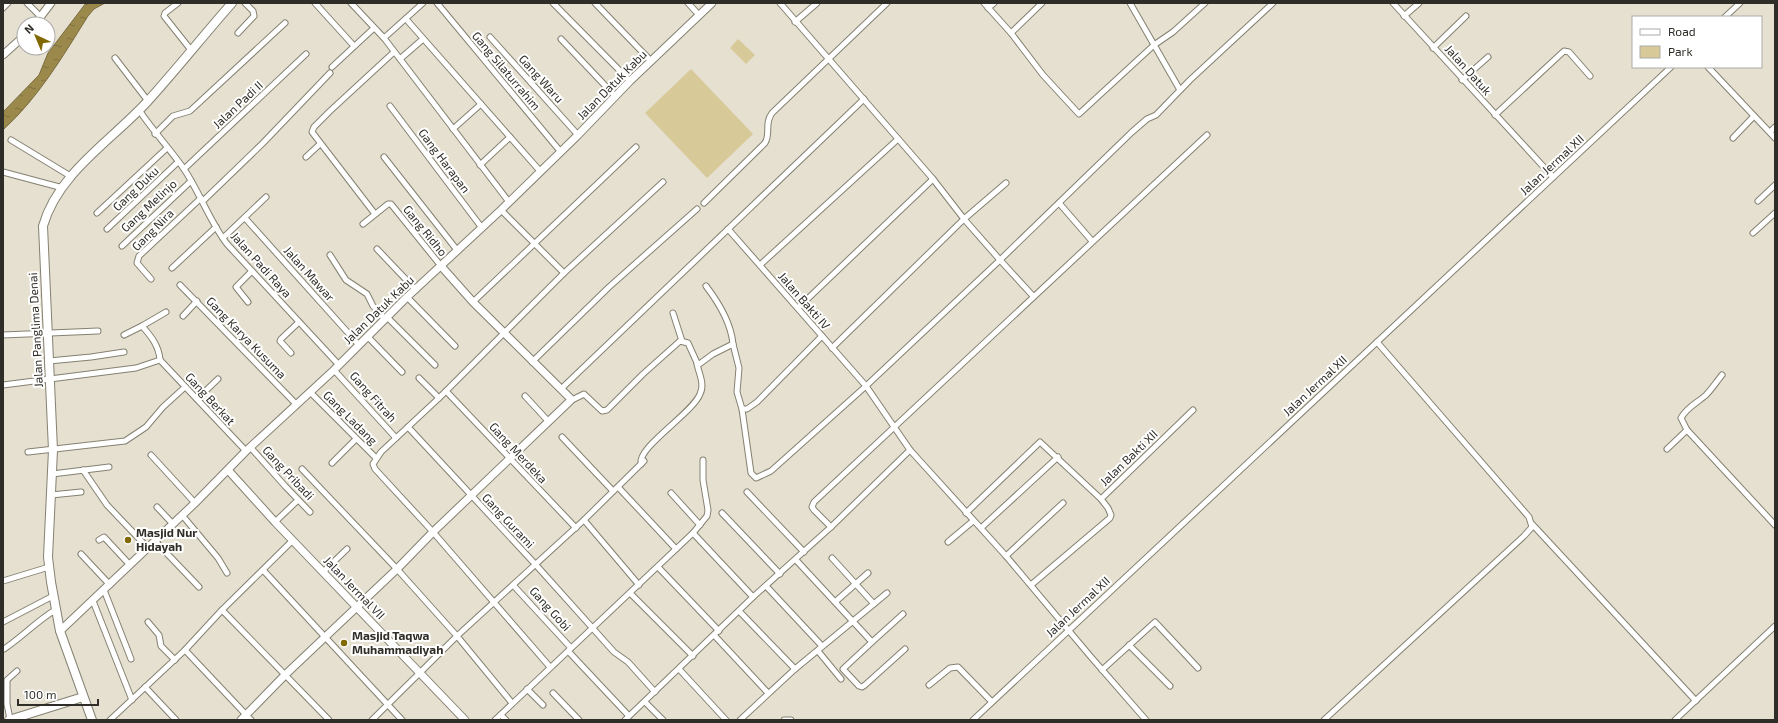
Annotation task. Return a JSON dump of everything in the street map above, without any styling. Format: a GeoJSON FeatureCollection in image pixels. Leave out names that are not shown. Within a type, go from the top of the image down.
{"type":"FeatureCollection","features":[{"type":"Feature","properties":{"kind":"main road","name":"Jalan Panglima Denai"},"geometry":{"type":"LineString","coordinates":[[92,720],[60,631],[53,596],[48,557],[53,450],[43,226],[47,212],[72,177],[90,156],[148,101],[232,3]]}},
{"type":"Feature","properties":{"kind":"main road"},"geometry":{"type":"LineString","coordinates":[[9,720],[83,697]]}},
{"type":"Feature","properties":{"kind":"street"},"geometry":{"type":"LineString","coordinates":[[3,8],[8,3]]}},
{"type":"Feature","properties":{"kind":"street"},"geometry":{"type":"LineString","coordinates":[[27,3],[40,16]]}},
{"type":"Feature","properties":{"kind":"street"},"geometry":{"type":"LineString","coordinates":[[42,16],[51,3]]}},
{"type":"Feature","properties":{"kind":"street"},"geometry":{"type":"LineString","coordinates":[[178,3],[165,13],[164,16],[191,50]]}},
{"type":"Feature","properties":{"kind":"street"},"geometry":{"type":"LineString","coordinates":[[238,33],[254,16],[253,11],[245,3]]}},
{"type":"Feature","properties":{"kind":"street"},"geometry":{"type":"LineString","coordinates":[[315,3],[354,46]]}},
{"type":"Feature","properties":{"kind":"street"},"geometry":{"type":"LineString","coordinates":[[351,3],[384,38],[480,166],[509,202]]}},
{"type":"Feature","properties":{"kind":"street"},"geometry":{"type":"LineString","coordinates":[[384,38],[423,3]]}},
{"type":"Feature","properties":{"kind":"street","name":"Gang Silaturrahim"},"geometry":{"type":"LineString","coordinates":[[436,3],[560,151]]}},
{"type":"Feature","properties":{"kind":"street"},"geometry":{"type":"LineString","coordinates":[[553,3],[630,81]]}},
{"type":"Feature","properties":{"kind":"street"},"geometry":{"type":"LineString","coordinates":[[595,3],[651,61]]}},
{"type":"Feature","properties":{"kind":"street"},"geometry":{"type":"LineString","coordinates":[[688,3],[699,15]]}},
{"type":"Feature","properties":{"kind":"street","name":"Jalan Datuk Kabu"},"geometry":{"type":"LineString","coordinates":[[60,631],[195,503],[248,450],[337,367],[407,297],[501,210],[578,135],[630,81],[712,3]]}},
{"type":"Feature","properties":{"kind":"street"},"geometry":{"type":"LineString","coordinates":[[780,3],[933,179],[964,219],[1033,296]]}},
{"type":"Feature","properties":{"kind":"street"},"geometry":{"type":"LineString","coordinates":[[795,22],[817,3]]}},
{"type":"Feature","properties":{"kind":"street"},"geometry":{"type":"LineString","coordinates":[[704,203],[765,143],[768,136],[767,122],[772,113],[887,3]]}},
{"type":"Feature","properties":{"kind":"street"},"geometry":{"type":"LineString","coordinates":[[984,3],[1011,33],[1043,75],[1079,114],[1154,45],[1173,32],[1205,3]]}},
{"type":"Feature","properties":{"kind":"street"},"geometry":{"type":"LineString","coordinates":[[988,8],[994,3]]}},
{"type":"Feature","properties":{"kind":"street"},"geometry":{"type":"LineString","coordinates":[[1011,33],[1042,3]]}},
{"type":"Feature","properties":{"kind":"street"},"geometry":{"type":"LineString","coordinates":[[1130,3],[1180,90]]}},
{"type":"Feature","properties":{"kind":"street"},"geometry":{"type":"LineString","coordinates":[[706,286],[717,302],[727,323],[733,344],[739,368],[737,392],[742,409],[750,474],[756,478],[779,466],[1000,260],[1132,132],[1147,119],[1156,115],[1180,90],[1273,3]]}},
{"type":"Feature","properties":{"kind":"street","name":"Jalan Datuk"},"geometry":{"type":"LineString","coordinates":[[1393,3],[1462,80],[1553,177]]}},
{"type":"Feature","properties":{"kind":"street"},"geometry":{"type":"LineString","coordinates":[[1404,16],[1419,3]]}},
{"type":"Feature","properties":{"kind":"street"},"geometry":{"type":"LineString","coordinates":[[1726,16],[1740,3]]}},
{"type":"Feature","properties":{"kind":"street"},"geometry":{"type":"LineString","coordinates":[[1433,48],[1466,16]]}},
{"type":"Feature","properties":{"kind":"street"},"geometry":{"type":"LineString","coordinates":[[406,19],[540,171]]}},
{"type":"Feature","properties":{"kind":"street"},"geometry":{"type":"LineString","coordinates":[[155,134],[173,116],[190,111],[285,23]]}},
{"type":"Feature","properties":{"kind":"street"},"geometry":{"type":"LineString","coordinates":[[332,67],[374,28]]}},
{"type":"Feature","properties":{"kind":"street","name":"Gang Waru"},"geometry":{"type":"LineString","coordinates":[[490,37],[578,135]]}},
{"type":"Feature","properties":{"kind":"street"},"geometry":{"type":"LineString","coordinates":[[400,59],[423,39]]}},
{"type":"Feature","properties":{"kind":"street"},"geometry":{"type":"LineString","coordinates":[[560,39],[615,96]]}},
{"type":"Feature","properties":{"kind":"street"},"geometry":{"type":"LineString","coordinates":[[3,55],[16,43]]}},
{"type":"Feature","properties":{"kind":"street"},"geometry":{"type":"LineString","coordinates":[[1495,115],[1563,51],[1569,52],[1590,76]]}},
{"type":"Feature","properties":{"kind":"street"},"geometry":{"type":"LineString","coordinates":[[363,224],[375,214],[312,134],[314,127],[394,52]]}},
{"type":"Feature","properties":{"kind":"street","name":"Jalan Padi II"},"geometry":{"type":"LineString","coordinates":[[184,169],[306,54]]}},
{"type":"Feature","properties":{"kind":"street"},"geometry":{"type":"LineString","coordinates":[[1462,80],[1488,57]]}},
{"type":"Feature","properties":{"kind":"street"},"geometry":{"type":"LineString","coordinates":[[115,58],[148,101]]}},
{"type":"Feature","properties":{"kind":"street","name":"Jalan Jermal XII"},"geometry":{"type":"LineString","coordinates":[[973,720],[1671,68]]}},
{"type":"Feature","properties":{"kind":"street"},"geometry":{"type":"LineString","coordinates":[[1709,68],[1775,138]]}},
{"type":"Feature","properties":{"kind":"street"},"geometry":{"type":"LineString","coordinates":[[202,200],[263,143],[330,73]]}},
{"type":"Feature","properties":{"kind":"street"},"geometry":{"type":"LineString","coordinates":[[561,389],[864,99]]}},
{"type":"Feature","properties":{"kind":"street"},"geometry":{"type":"LineString","coordinates":[[453,129],[482,104]]}},
{"type":"Feature","properties":{"kind":"street","name":"Gang Harapan"},"geometry":{"type":"LineString","coordinates":[[390,106],[482,228]]}},
{"type":"Feature","properties":{"kind":"street","name":"Jalan Padi Raya"},"geometry":{"type":"LineString","coordinates":[[139,110],[155,134],[184,169],[223,238],[299,322],[337,367]]}},
{"type":"Feature","properties":{"kind":"street"},"geometry":{"type":"LineString","coordinates":[[1733,138],[1754,116]]}},
{"type":"Feature","properties":{"kind":"street"},"geometry":{"type":"LineString","coordinates":[[1770,132],[1775,127]]}},
{"type":"Feature","properties":{"kind":"street"},"geometry":{"type":"LineString","coordinates":[[831,527],[814,510],[812,507],[814,502],[1207,135]]}},
{"type":"Feature","properties":{"kind":"street"},"geometry":{"type":"LineString","coordinates":[[480,166],[510,137]]}},
{"type":"Feature","properties":{"kind":"street"},"geometry":{"type":"LineString","coordinates":[[760,265],[898,139]]}},
{"type":"Feature","properties":{"kind":"street"},"geometry":{"type":"LineString","coordinates":[[11,140],[72,177]]}},
{"type":"Feature","properties":{"kind":"street"},"geometry":{"type":"LineString","coordinates":[[306,157],[320,144]]}},
{"type":"Feature","properties":{"kind":"street"},"geometry":{"type":"LineString","coordinates":[[473,302],[636,147]]}},
{"type":"Feature","properties":{"kind":"street"},"geometry":{"type":"LineString","coordinates":[[96,213],[167,148]]}},
{"type":"Feature","properties":{"kind":"street"},"geometry":{"type":"LineString","coordinates":[[384,157],[457,250]]}},
{"type":"Feature","properties":{"kind":"street","name":"Gang Duku"},"geometry":{"type":"LineString","coordinates":[[108,229],[178,162]]}},
{"type":"Feature","properties":{"kind":"street"},"geometry":{"type":"LineString","coordinates":[[3,172],[63,188]]}},
{"type":"Feature","properties":{"kind":"street"},"geometry":{"type":"LineString","coordinates":[[798,308],[933,179]]}},
{"type":"Feature","properties":{"kind":"street","name":"Gang Melinjo"},"geometry":{"type":"LineString","coordinates":[[122,246],[191,181]]}},
{"type":"Feature","properties":{"kind":"street"},"geometry":{"type":"LineString","coordinates":[[550,667],[433,532],[375,469],[373,464],[376,458],[396,438],[439,398],[564,273],[663,182]]}},
{"type":"Feature","properties":{"kind":"street"},"geometry":{"type":"LineString","coordinates":[[832,348],[964,219],[1006,183]]}},
{"type":"Feature","properties":{"kind":"street"},"geometry":{"type":"LineString","coordinates":[[1758,201],[1775,185]]}},
{"type":"Feature","properties":{"kind":"street"},"geometry":{"type":"LineString","coordinates":[[223,238],[266,196]]}},
{"type":"Feature","properties":{"kind":"street","name":"Gang Nira"},"geometry":{"type":"LineString","coordinates":[[152,279],[137,263],[139,256],[202,200]]}},
{"type":"Feature","properties":{"kind":"street"},"geometry":{"type":"LineString","coordinates":[[1059,203],[1092,241]]}},
{"type":"Feature","properties":{"kind":"street","name":"Gang Ridho"},"geometry":{"type":"LineString","coordinates":[[375,214],[388,204],[391,204],[441,266]]}},
{"type":"Feature","properties":{"kind":"street"},"geometry":{"type":"LineString","coordinates":[[532,362],[609,287],[697,209]]}},
{"type":"Feature","properties":{"kind":"street"},"geometry":{"type":"LineString","coordinates":[[501,210],[564,273]]}},
{"type":"Feature","properties":{"kind":"street"},"geometry":{"type":"LineString","coordinates":[[1753,233],[1775,213]]}},
{"type":"Feature","properties":{"kind":"street","name":"Jalan Mawar"},"geometry":{"type":"LineString","coordinates":[[245,218],[359,345]]}},
{"type":"Feature","properties":{"kind":"street"},"geometry":{"type":"LineString","coordinates":[[172,268],[216,227]]}},
{"type":"Feature","properties":{"kind":"street","name":"Jalan Bakti IV"},"geometry":{"type":"LineString","coordinates":[[728,229],[866,386],[895,426],[910,450],[1006,556],[1146,720]]}},
{"type":"Feature","properties":{"kind":"street"},"geometry":{"type":"LineString","coordinates":[[377,248],[416,290]]}},
{"type":"Feature","properties":{"kind":"street"},"geometry":{"type":"LineString","coordinates":[[330,255],[346,280],[351,285],[367,294],[373,306],[435,365]]}},
{"type":"Feature","properties":{"kind":"street"},"geometry":{"type":"LineString","coordinates":[[441,266],[503,333],[570,398],[570,401]]}},
{"type":"Feature","properties":{"kind":"street"},"geometry":{"type":"LineString","coordinates":[[248,302],[236,287],[252,270]]}},
{"type":"Feature","properties":{"kind":"street","name":"Gang Karya Kusuma"},"geometry":{"type":"LineString","coordinates":[[180,286],[197,301],[297,405]]}},
{"type":"Feature","properties":{"kind":"street"},"geometry":{"type":"LineString","coordinates":[[407,297],[455,346]]}},
{"type":"Feature","properties":{"kind":"street"},"geometry":{"type":"LineString","coordinates":[[183,316],[197,301]]}},
{"type":"Feature","properties":{"kind":"street"},"geometry":{"type":"LineString","coordinates":[[124,335],[166,312]]}},
{"type":"Feature","properties":{"kind":"street"},"geometry":{"type":"LineString","coordinates":[[673,313],[682,341]]}},
{"type":"Feature","properties":{"kind":"street"},"geometry":{"type":"LineString","coordinates":[[291,353],[281,339],[299,322]]}},
{"type":"Feature","properties":{"kind":"street"},"geometry":{"type":"LineString","coordinates":[[3,385],[136,368],[160,360],[158,349],[152,338],[142,326]]}},
{"type":"Feature","properties":{"kind":"street"},"geometry":{"type":"LineString","coordinates":[[3,335],[98,331]]}},
{"type":"Feature","properties":{"kind":"street"},"geometry":{"type":"LineString","coordinates":[[742,409],[746,409],[757,402],[822,336]]}},
{"type":"Feature","properties":{"kind":"street"},"geometry":{"type":"LineString","coordinates":[[368,337],[402,372]]}},
{"type":"Feature","properties":{"kind":"street"},"geometry":{"type":"LineString","coordinates":[[185,650],[246,718],[286,674],[398,569],[433,532],[570,401],[584,394],[602,411],[607,410],[675,344],[682,341],[686,342],[689,345],[697,364],[702,382],[701,394],[687,411],[658,437],[641,458],[642,463],[613,492],[495,603],[457,636],[372,720]]}},
{"type":"Feature","properties":{"kind":"street"},"geometry":{"type":"LineString","coordinates":[[1377,342],[1529,517],[1532,524],[1696,701]]}},
{"type":"Feature","properties":{"kind":"street"},"geometry":{"type":"LineString","coordinates":[[697,364],[699,365],[713,354],[733,344]]}},
{"type":"Feature","properties":{"kind":"street"},"geometry":{"type":"LineString","coordinates":[[49,361],[124,352]]}},
{"type":"Feature","properties":{"kind":"street","name":"Gang Berkat"},"geometry":{"type":"LineString","coordinates":[[160,360],[248,450]]}},
{"type":"Feature","properties":{"kind":"street","name":"Gang Fitrah"},"geometry":{"type":"LineString","coordinates":[[337,367],[396,438]]}},
{"type":"Feature","properties":{"kind":"street"},"geometry":{"type":"LineString","coordinates":[[1722,375],[1707,394],[1697,400],[1684,412],[1681,418],[1687,430],[1775,524]]}},
{"type":"Feature","properties":{"kind":"street"},"geometry":{"type":"LineString","coordinates":[[419,378],[439,398]]}},
{"type":"Feature","properties":{"kind":"street"},"geometry":{"type":"LineString","coordinates":[[197,399],[218,379]]}},
{"type":"Feature","properties":{"kind":"street"},"geometry":{"type":"LineString","coordinates":[[28,452],[125,441],[146,427],[163,407],[185,387]]}},
{"type":"Feature","properties":{"kind":"street","name":"Gang Merdeka"},"geometry":{"type":"LineString","coordinates":[[446,391],[576,528]]}},
{"type":"Feature","properties":{"kind":"street","name":"Gang Ladang"},"geometry":{"type":"LineString","coordinates":[[310,392],[376,458]]}},
{"type":"Feature","properties":{"kind":"street"},"geometry":{"type":"LineString","coordinates":[[525,396],[549,422]]}},
{"type":"Feature","properties":{"kind":"street","name":"Jalan Bakti XII"},"geometry":{"type":"LineString","coordinates":[[1031,585],[1110,518],[1111,514],[1101,499],[1193,410]]}},
{"type":"Feature","properties":{"kind":"street","name":"Gang Gurami"},"geometry":{"type":"LineString","coordinates":[[408,427],[536,565],[592,629],[614,652],[628,662],[655,692]]}},
{"type":"Feature","properties":{"kind":"street"},"geometry":{"type":"LineString","coordinates":[[1667,449],[1687,430]]}},
{"type":"Feature","properties":{"kind":"street"},"geometry":{"type":"LineString","coordinates":[[562,437],[613,492]]}},
{"type":"Feature","properties":{"kind":"street"},"geometry":{"type":"LineString","coordinates":[[332,463],[356,438]]}},
{"type":"Feature","properties":{"kind":"street"},"geometry":{"type":"LineString","coordinates":[[966,513],[1040,442],[1058,457],[1101,499]]}},
{"type":"Feature","properties":{"kind":"street","name":"Gang Pribadi"},"geometry":{"type":"LineString","coordinates":[[248,450],[310,512]]}},
{"type":"Feature","properties":{"kind":"street"},"geometry":{"type":"LineString","coordinates":[[625,720],[754,597],[831,527],[910,450]]}},
{"type":"Feature","properties":{"kind":"street"},"geometry":{"type":"LineString","coordinates":[[151,455],[195,503]]}},
{"type":"Feature","properties":{"kind":"street"},"geometry":{"type":"LineString","coordinates":[[981,528],[1058,457]]}},
{"type":"Feature","properties":{"kind":"street"},"geometry":{"type":"LineString","coordinates":[[495,720],[658,567],[700,525],[708,510],[702,475],[703,460]]}},
{"type":"Feature","properties":{"kind":"street"},"geometry":{"type":"LineString","coordinates":[[52,474],[110,467]]}},
{"type":"Feature","properties":{"kind":"street"},"geometry":{"type":"LineString","coordinates":[[302,469],[398,569],[457,636],[512,703]]}},
{"type":"Feature","properties":{"kind":"street"},"geometry":{"type":"LineString","coordinates":[[83,470],[107,505],[148,548]]}},
{"type":"Feature","properties":{"kind":"street","name":"Jalan Jermal VII"},"geometry":{"type":"LineString","coordinates":[[228,470],[275,522],[465,720]]}},
{"type":"Feature","properties":{"kind":"street"},"geometry":{"type":"LineString","coordinates":[[618,487],[676,549]]}},
{"type":"Feature","properties":{"kind":"street"},"geometry":{"type":"LineString","coordinates":[[51,495],[81,492]]}},
{"type":"Feature","properties":{"kind":"street"},"geometry":{"type":"LineString","coordinates":[[747,492],[804,552]]}},
{"type":"Feature","properties":{"kind":"street"},"geometry":{"type":"LineString","coordinates":[[671,493],[700,525]]}},
{"type":"Feature","properties":{"kind":"street"},"geometry":{"type":"LineString","coordinates":[[275,522],[298,500]]}},
{"type":"Feature","properties":{"kind":"street"},"geometry":{"type":"LineString","coordinates":[[1006,556],[1063,503]]}},
{"type":"Feature","properties":{"kind":"street"},"geometry":{"type":"LineString","coordinates":[[157,507],[173,524]]}},
{"type":"Feature","properties":{"kind":"street"},"geometry":{"type":"LineString","coordinates":[[722,513],[780,574]]}},
{"type":"Feature","properties":{"kind":"street"},"geometry":{"type":"LineString","coordinates":[[182,515],[218,558],[227,573]]}},
{"type":"Feature","properties":{"kind":"street"},"geometry":{"type":"LineString","coordinates":[[584,520],[639,585]]}},
{"type":"Feature","properties":{"kind":"street"},"geometry":{"type":"LineString","coordinates":[[948,542],[973,521]]}},
{"type":"Feature","properties":{"kind":"street"},"geometry":{"type":"LineString","coordinates":[[1324,720],[1530,530],[1532,524]]}},
{"type":"Feature","properties":{"kind":"street"},"geometry":{"type":"LineString","coordinates":[[693,533],[754,597]]}},
{"type":"Feature","properties":{"kind":"street"},"geometry":{"type":"LineString","coordinates":[[99,540],[104,537],[130,565]]}},
{"type":"Feature","properties":{"kind":"street"},"geometry":{"type":"LineString","coordinates":[[110,720],[185,650],[222,610],[293,540]]}},
{"type":"Feature","properties":{"kind":"street"},"geometry":{"type":"LineString","coordinates":[[155,541],[199,587]]}},
{"type":"Feature","properties":{"kind":"street"},"geometry":{"type":"LineString","coordinates":[[323,572],[347,549]]}},
{"type":"Feature","properties":{"kind":"street"},"geometry":{"type":"LineString","coordinates":[[81,554],[107,587],[131,658]]}},
{"type":"Feature","properties":{"kind":"street"},"geometry":{"type":"LineString","coordinates":[[832,558],[874,604]]}},
{"type":"Feature","properties":{"kind":"street"},"geometry":{"type":"LineString","coordinates":[[796,560],[872,642]]}},
{"type":"Feature","properties":{"kind":"street"},"geometry":{"type":"LineString","coordinates":[[3,581],[49,567]]}},
{"type":"Feature","properties":{"kind":"street"},"geometry":{"type":"LineString","coordinates":[[658,567],[719,631]]}},
{"type":"Feature","properties":{"kind":"street"},"geometry":{"type":"LineString","coordinates":[[263,570],[402,720]]}},
{"type":"Feature","properties":{"kind":"street"},"geometry":{"type":"LineString","coordinates":[[835,602],[868,574]]}},
{"type":"Feature","properties":{"kind":"street","name":"Gang Gobi"},"geometry":{"type":"LineString","coordinates":[[513,585],[629,716]]}},
{"type":"Feature","properties":{"kind":"street"},"geometry":{"type":"LineString","coordinates":[[766,586],[822,646]]}},
{"type":"Feature","properties":{"kind":"street"},"geometry":{"type":"LineString","coordinates":[[630,593],[693,656]]}},
{"type":"Feature","properties":{"kind":"street"},"geometry":{"type":"LineString","coordinates":[[740,720],[795,669],[887,593]]}},
{"type":"Feature","properties":{"kind":"street"},"geometry":{"type":"LineString","coordinates":[[3,622],[53,596]]}},
{"type":"Feature","properties":{"kind":"street"},"geometry":{"type":"LineString","coordinates":[[93,601],[132,700]]}},
{"type":"Feature","properties":{"kind":"street"},"geometry":{"type":"LineString","coordinates":[[4,649],[42,619],[56,610]]}},
{"type":"Feature","properties":{"kind":"street"},"geometry":{"type":"LineString","coordinates":[[222,610],[286,674],[329,720]]}},
{"type":"Feature","properties":{"kind":"street"},"geometry":{"type":"LineString","coordinates":[[740,612],[795,669]]}},
{"type":"Feature","properties":{"kind":"street"},"geometry":{"type":"LineString","coordinates":[[903,614],[843,669],[860,687],[865,685],[905,649]]}},
{"type":"Feature","properties":{"kind":"street"},"geometry":{"type":"LineString","coordinates":[[148,622],[158,634],[161,646],[174,660]]}},
{"type":"Feature","properties":{"kind":"street"},"geometry":{"type":"LineString","coordinates":[[1102,670],[1152,623],[1156,622],[1198,668]]}},
{"type":"Feature","properties":{"kind":"street"},"geometry":{"type":"LineString","coordinates":[[1675,720],[1775,626]]}},
{"type":"Feature","properties":{"kind":"street"},"geometry":{"type":"LineString","coordinates":[[714,635],[768,693]]}},
{"type":"Feature","properties":{"kind":"street"},"geometry":{"type":"LineString","coordinates":[[1129,645],[1170,686]]}},
{"type":"Feature","properties":{"kind":"street"},"geometry":{"type":"LineString","coordinates":[[818,651],[841,679]]}},
{"type":"Feature","properties":{"kind":"street"},"geometry":{"type":"LineString","coordinates":[[929,685],[950,668],[958,667],[992,702]]}},
{"type":"Feature","properties":{"kind":"street"},"geometry":{"type":"LineString","coordinates":[[679,670],[726,720]]}},
{"type":"Feature","properties":{"kind":"street"},"geometry":{"type":"LineString","coordinates":[[9,720],[7,680],[17,671]]}},
{"type":"Feature","properties":{"kind":"street"},"geometry":{"type":"LineString","coordinates":[[145,687],[176,720]]}},
{"type":"Feature","properties":{"kind":"street"},"geometry":{"type":"LineString","coordinates":[[527,689],[543,705]]}},
{"type":"Feature","properties":{"kind":"street"},"geometry":{"type":"LineString","coordinates":[[553,693],[579,720]]}},
{"type":"Feature","properties":{"kind":"street"},"geometry":{"type":"LineString","coordinates":[[645,702],[663,720]]}},
{"type":"Feature","properties":{"kind":"street"},"geometry":{"type":"LineString","coordinates":[[501,714],[506,720]]}},
{"type":"Feature","properties":{"kind":"street"},"geometry":{"type":"LineString","coordinates":[[784,720],[791,720]]}},
{"type":"Feature","properties":{"kind":"green space"},"geometry":{"type":"Polygon","coordinates":[[[738,39],[755,55],[746,64],[730,48],[738,39]]]}},
{"type":"Feature","properties":{"kind":"green space"},"geometry":{"type":"Polygon","coordinates":[[[691,69],[753,134],[707,178],[645,113],[691,69]]]}},
{"type":"Feature","properties":{"kind":"water"},"geometry":{"type":"Polygon","coordinates":[[[86,3],[105,3],[94,9],[88,16],[50,76],[28,104],[3,130],[3,112],[39,75],[47,56],[56,56],[56,42],[86,3]]]}},
{"type":"Feature","properties":{"kind":"place","name":"Masjid Nur Hidayah"},"geometry":{"type":"Point","coordinates":[128,540]}},
{"type":"Feature","properties":{"kind":"place","name":"Masjid Taqwa Muhammadiyah"},"geometry":{"type":"Point","coordinates":[344,643]}}]}
